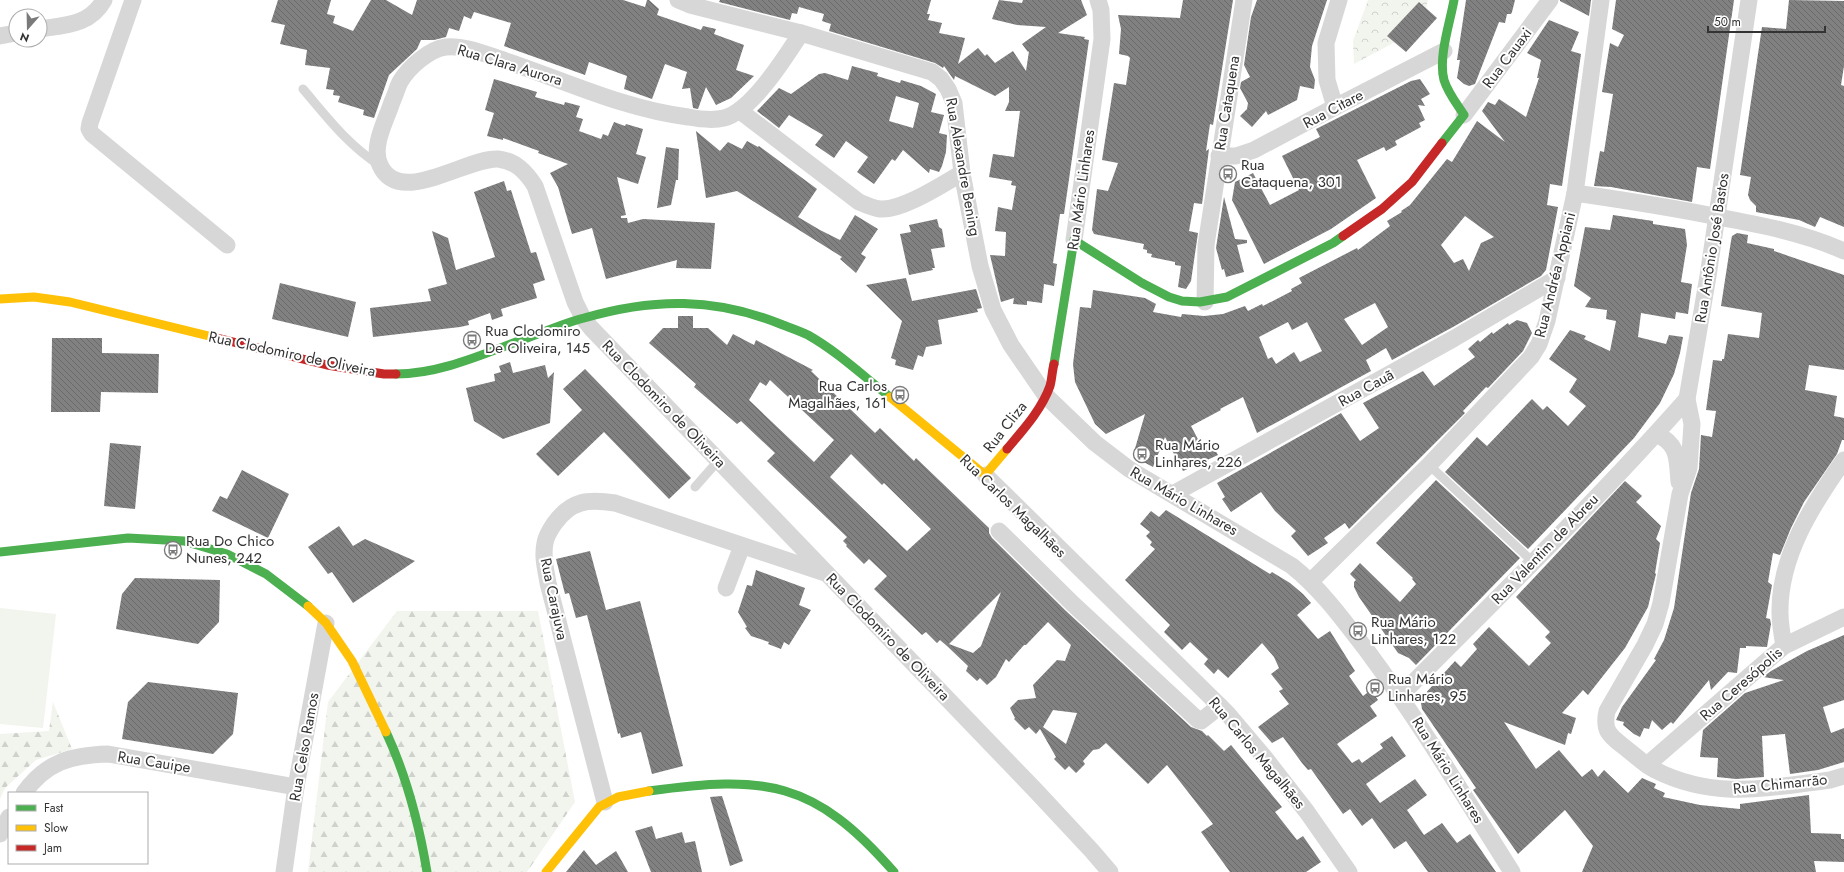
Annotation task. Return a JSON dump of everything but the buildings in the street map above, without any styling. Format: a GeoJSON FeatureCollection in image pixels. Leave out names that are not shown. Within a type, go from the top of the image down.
{"type":"FeatureCollection","features":[{"type":"Feature","properties":{"kind":"street"},"geometry":{"type":"LineString","coordinates":[[48,28],[80,22],[99,9],[104,0]]}},
{"type":"Feature","properties":{"kind":"street"},"geometry":{"type":"LineString","coordinates":[[134,0],[89,129],[92,134],[226,245]]}},
{"type":"Feature","properties":{"kind":"street","name":"Rua Alexandre Bening"},"geometry":{"type":"LineString","coordinates":[[678,0],[690,6],[801,33],[932,72],[941,79],[954,102],[962,173],[980,266],[993,310],[1011,345],[1046,396]]}},
{"type":"Feature","properties":{"kind":"street","name":"Rua Mário Linhares"},"geometry":{"type":"LineString","coordinates":[[1098,0],[1102,10],[1102,39],[1055,365],[1046,396],[1095,443],[1123,465],[1292,566],[1311,581],[1336,610],[1400,696],[1512,872]]}},
{"type":"Feature","properties":{"kind":"street","name":"Rua Cataquena"},"geometry":{"type":"LineString","coordinates":[[1205,302],[1206,245],[1244,0]]}},
{"type":"Feature","properties":{"kind":"street"},"geometry":{"type":"LineString","coordinates":[[1335,107],[1327,80],[1326,43],[1339,0]]}},
{"type":"Feature","properties":{"kind":"street"},"geometry":{"type":"LineString","coordinates":[[1074,240],[1142,283],[1169,297],[1205,302],[1215,301],[1234,294],[1303,259],[1357,228],[1399,196],[1429,162],[1464,115],[1444,79],[1442,71],[1444,51],[1454,0]]}},
{"type":"Feature","properties":{"kind":"street","name":"Rua Cauaxi"},"geometry":{"type":"LineString","coordinates":[[1464,115],[1550,0]]}},
{"type":"Feature","properties":{"kind":"street","name":"Rua Andréa Appiani"},"geometry":{"type":"LineString","coordinates":[[1311,581],[1429,465],[1531,357],[1539,344],[1547,321],[1575,193],[1601,0]]}},
{"type":"Feature","properties":{"kind":"street","name":"Rua Antônio José Bastos"},"geometry":{"type":"LineString","coordinates":[[1647,765],[1606,730],[1604,722],[1607,711],[1645,645],[1655,624],[1661,603],[1680,494],[1689,468],[1692,424],[1687,399],[1717,216],[1749,0]]}},
{"type":"Feature","properties":{"kind":"street","name":"Rua Clara Aurora"},"geometry":{"type":"LineString","coordinates":[[380,165],[376,152],[399,83],[416,64],[431,52],[444,47],[456,47],[470,50],[631,106],[662,114],[711,120],[723,118],[740,111],[776,71],[801,33]]}},
{"type":"Feature","properties":{"kind":"street","name":"Rua Citare"},"geometry":{"type":"LineString","coordinates":[[1219,156],[1246,154],[1444,51]]}},
{"type":"Feature","properties":{"kind":"street"},"geometry":{"type":"LineString","coordinates":[[740,111],[859,202],[871,208],[893,208],[906,204],[962,173]]}},
{"type":"Feature","properties":{"kind":"street"},"geometry":{"type":"LineString","coordinates":[[380,165],[386,174],[392,179],[407,183],[423,181],[474,164],[497,159],[515,164],[528,174],[535,186],[562,268],[583,318]]}},
{"type":"Feature","properties":{"kind":"street"},"geometry":{"type":"LineString","coordinates":[[1575,193],[1694,211],[1790,232],[1812,238],[1844,251]]}},
{"type":"Feature","properties":{"kind":"street","name":"Rua Cauã"},"geometry":{"type":"LineString","coordinates":[[1173,494],[1453,340],[1557,278]]}},
{"type":"Feature","properties":{"kind":"street","name":"Rua Clodomiro de Oliveira"},"geometry":{"type":"LineString","coordinates":[[0,299],[34,297],[70,302],[327,365],[384,374],[410,374],[449,366],[583,318],[607,346],[1032,786],[1110,872]]}},
{"type":"Feature","properties":{"kind":"street","name":"Rua Carlos Magalhães"},"geometry":{"type":"LineString","coordinates":[[583,318],[646,305],[686,303],[728,307],[766,318],[807,335],[838,355],[985,475],[1220,706],[1265,758],[1307,812],[1349,872]]}},
{"type":"Feature","properties":{"kind":"street","name":"Rua Cliza"},"geometry":{"type":"LineString","coordinates":[[985,475],[1046,396]]}},
{"type":"Feature","properties":{"kind":"street","name":"Rua Valentim de Abreu"},"geometry":{"type":"LineString","coordinates":[[1400,696],[1533,562],[1656,434],[1687,399]]}},
{"type":"Feature","properties":{"kind":"street","name":"Rua Antônio José Bastos"},"geometry":{"type":"LineString","coordinates":[[1656,434],[1665,438],[1672,445],[1677,456],[1680,494]]}},
{"type":"Feature","properties":{"kind":"street"},"geometry":{"type":"LineString","coordinates":[[1784,646],[1780,608],[1782,586],[1795,541],[1811,510],[1844,460]]}},
{"type":"Feature","properties":{"kind":"street","name":"Rua Carajuva"},"geometry":{"type":"LineString","coordinates":[[605,802],[548,584],[544,559],[545,543],[549,531],[561,514],[577,503],[595,500],[615,503],[827,574]]}},
{"type":"Feature","properties":{"kind":"street"},"geometry":{"type":"LineString","coordinates":[[999,531],[1079,609],[1198,720],[1202,721],[1220,706]]}},
{"type":"Feature","properties":{"kind":"street"},"geometry":{"type":"LineString","coordinates":[[0,552],[128,538],[184,541],[227,554],[266,574],[301,600],[326,623],[352,661],[400,762],[420,832],[427,872]]}},
{"type":"Feature","properties":{"kind":"street"},"geometry":{"type":"LineString","coordinates":[[726,588],[742,546]]}},
{"type":"Feature","properties":{"kind":"street","name":"Rua Ceresópolis"},"geometry":{"type":"LineString","coordinates":[[1647,765],[1784,646],[1844,617]]}},
{"type":"Feature","properties":{"kind":"street","name":"Rua Celso Ramos"},"geometry":{"type":"LineString","coordinates":[[284,872],[296,787],[326,623]]}},
{"type":"Feature","properties":{"kind":"street","name":"Rua Cauipe"},"geometry":{"type":"LineString","coordinates":[[25,792],[38,775],[55,764],[71,758],[94,754],[108,754],[296,787]]}},
{"type":"Feature","properties":{"kind":"street","name":"Rua Chimarrão"},"geometry":{"type":"LineString","coordinates":[[1647,765],[1678,780],[1703,787],[1735,790],[1830,780],[1844,776]]}},
{"type":"Feature","properties":{"kind":"street"},"geometry":{"type":"LineString","coordinates":[[546,872],[566,845],[605,802],[635,794],[699,785],[741,783],[769,787],[798,794],[825,807],[850,825],[872,846],[894,872]]}},
{"type":"Feature","properties":{"kind":"street"},"geometry":{"type":"LineString","coordinates":[[0,834],[8,819]]}},
{"type":"Feature","properties":{"kind":"lane"},"geometry":{"type":"LineString","coordinates":[[303,89],[350,143],[360,152],[380,165]]}},
{"type":"Feature","properties":{"kind":"lane"},"geometry":{"type":"LineString","coordinates":[[695,487],[718,461]]}},
{"type":"Feature","properties":{"kind":"lane"},"geometry":{"type":"LineString","coordinates":[[1429,465],[1533,562]]}},
{"type":"Feature","properties":{"kind":"green space"},"geometry":{"type":"Polygon","coordinates":[[[1368,0],[1428,0],[1426,9],[1397,41],[1354,64],[1353,41],[1368,0]]]}},
{"type":"Feature","properties":{"kind":"green space"},"geometry":{"type":"Polygon","coordinates":[[[0,608],[56,614],[43,728],[0,724],[0,608]]]}},
{"type":"Feature","properties":{"kind":"green space"},"geometry":{"type":"Polygon","coordinates":[[[397,611],[538,611],[575,802],[527,872],[308,872],[328,702],[397,611]]]}},
{"type":"Feature","properties":{"kind":"green space"},"geometry":{"type":"Polygon","coordinates":[[[53,702],[72,749],[36,760],[5,788],[0,799],[0,734],[49,731],[53,702]]]}},
{"type":"Feature","properties":{"kind":"traffic: fast"},"geometry":{"type":"LineString","coordinates":[[1442,143],[1464,115],[1444,80],[1442,61],[1454,0]]}},
{"type":"Feature","properties":{"kind":"traffic: fast"},"geometry":{"type":"LineString","coordinates":[[1054,364],[1074,240],[1142,283],[1169,297],[1182,301],[1200,302],[1227,297],[1333,243],[1343,236]]}},
{"type":"Feature","properties":{"kind":"traffic: fast"},"geometry":{"type":"LineString","coordinates":[[396,374],[430,370],[463,362],[570,322],[610,311],[659,304],[708,305],[733,309],[758,316],[805,334],[840,357],[890,397]]}},
{"type":"Feature","properties":{"kind":"traffic: fast"},"geometry":{"type":"LineString","coordinates":[[0,552],[128,538],[184,541],[227,554],[266,574],[308,606]]}},
{"type":"Feature","properties":{"kind":"traffic: fast"},"geometry":{"type":"LineString","coordinates":[[386,732],[406,783],[420,836],[427,872]]}},
{"type":"Feature","properties":{"kind":"traffic: fast"},"geometry":{"type":"LineString","coordinates":[[649,791],[690,786],[725,784],[756,785],[785,791],[812,802],[838,818],[865,841],[894,872]]}},
{"type":"Feature","properties":{"kind":"traffic: slow"},"geometry":{"type":"LineString","coordinates":[[0,299],[34,297],[70,302],[217,338]]}},
{"type":"Feature","properties":{"kind":"traffic: slow"},"geometry":{"type":"LineString","coordinates":[[890,397],[985,475],[1007,449]]}},
{"type":"Feature","properties":{"kind":"traffic: slow"},"geometry":{"type":"LineString","coordinates":[[308,606],[326,623],[352,661],[386,732]]}},
{"type":"Feature","properties":{"kind":"traffic: slow"},"geometry":{"type":"LineString","coordinates":[[546,872],[599,807],[618,797],[649,791]]}},
{"type":"Feature","properties":{"kind":"traffic: jam"},"geometry":{"type":"LineString","coordinates":[[1343,236],[1382,209],[1412,182],[1442,143]]}},
{"type":"Feature","properties":{"kind":"traffic: jam"},"geometry":{"type":"LineString","coordinates":[[217,338],[327,365],[384,374],[396,374]]}},
{"type":"Feature","properties":{"kind":"traffic: jam"},"geometry":{"type":"LineString","coordinates":[[1007,449],[1032,419],[1047,395],[1054,364]]}},
{"type":"Feature","properties":{"kind":"place","name":"Rua Cataquena, 301"},"geometry":{"type":"Point","coordinates":[1228,174]}},
{"type":"Feature","properties":{"kind":"place","name":"Rua Clodomiro De Oliveira, 145"},"geometry":{"type":"Point","coordinates":[472,340]}},
{"type":"Feature","properties":{"kind":"place","name":"Rua Carlos Magalhães, 161"},"geometry":{"type":"Point","coordinates":[900,395]}},
{"type":"Feature","properties":{"kind":"place","name":"Rua Mário Linhares, 226"},"geometry":{"type":"Point","coordinates":[1142,454]}},
{"type":"Feature","properties":{"kind":"place","name":"Rua Do Chico Nunes, 242"},"geometry":{"type":"Point","coordinates":[173,550]}},
{"type":"Feature","properties":{"kind":"place","name":"Rua Mário Linhares, 122"},"geometry":{"type":"Point","coordinates":[1358,631]}},
{"type":"Feature","properties":{"kind":"place","name":"Rua Mário Linhares, 95"},"geometry":{"type":"Point","coordinates":[1375,688]}}]}
